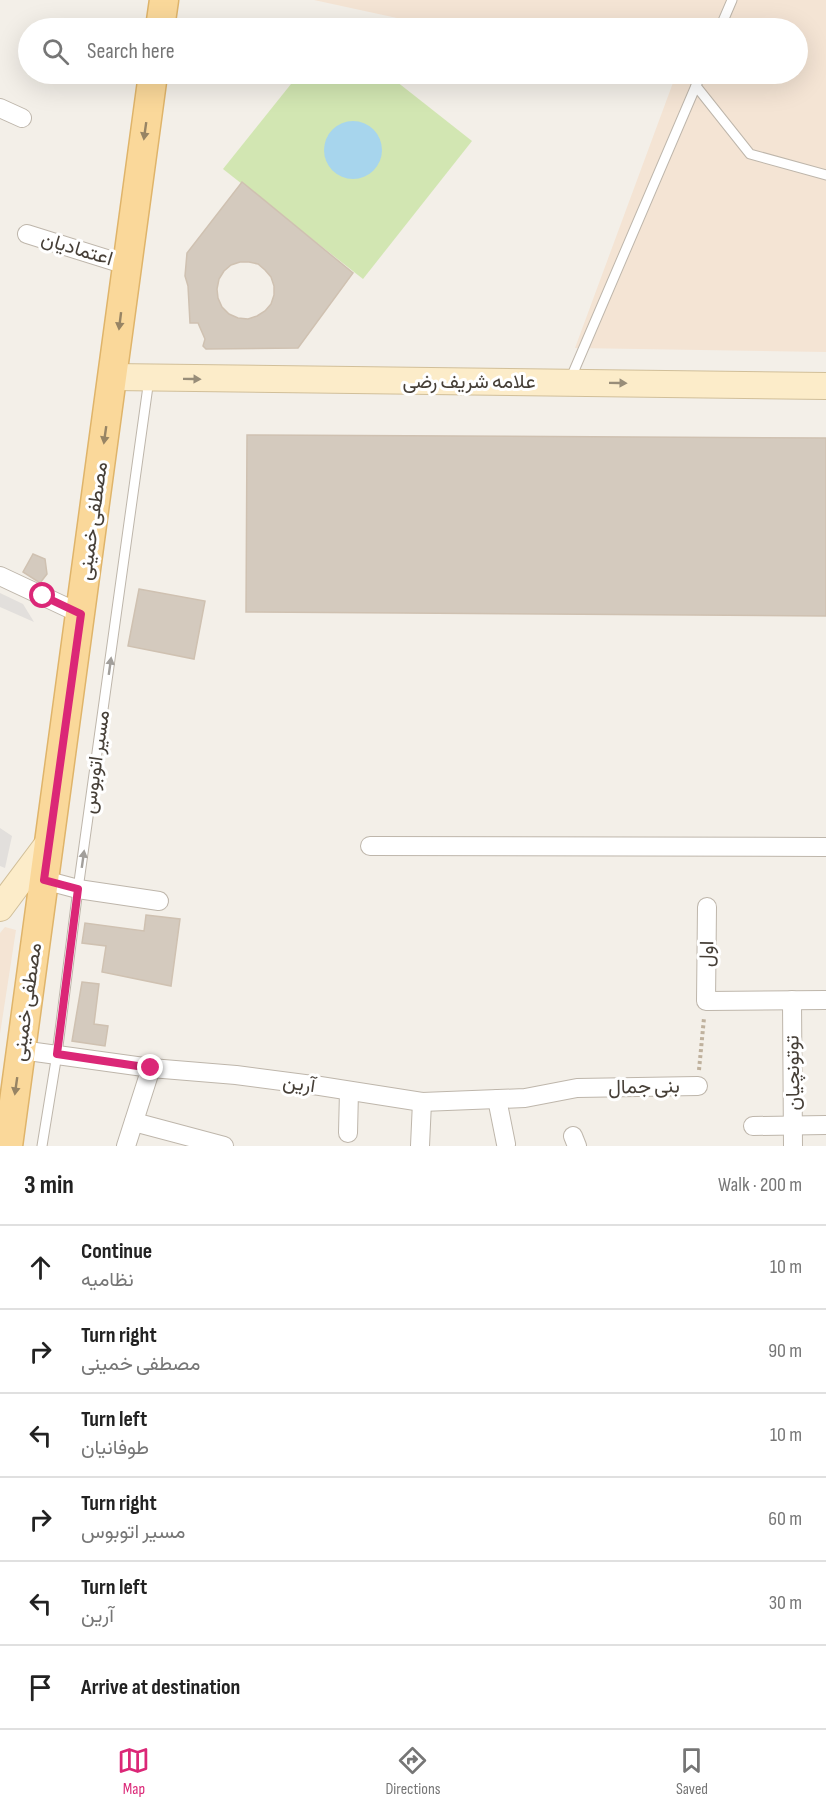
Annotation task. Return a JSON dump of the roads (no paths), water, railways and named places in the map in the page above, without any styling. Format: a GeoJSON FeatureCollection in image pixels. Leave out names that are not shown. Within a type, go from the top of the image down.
{"type":"FeatureCollection","features":[{"type":"Feature","properties":{"kind":"main road"},"geometry":{"type":"LineString","coordinates":[[161,18],[164,0]]}},
{"type":"Feature","properties":{"kind":"main road","name":"مصطفی خمینی"},"geometry":{"type":"LineString","coordinates":[[8,1146],[152,84]]}},
{"type":"Feature","properties":{"kind":"main road","name":"علامه شریف رضی"},"geometry":{"type":"LineString","coordinates":[[113,377],[826,386]]}},
{"type":"Feature","properties":{"kind":"main road"},"geometry":{"type":"LineString","coordinates":[[4,896],[50,841]]}},
{"type":"Feature","properties":{"kind":"street"},"geometry":{"type":"LineString","coordinates":[[0,108],[22,118]]}},
{"type":"Feature","properties":{"kind":"street","name":"اعتمادیان"},"geometry":{"type":"LineString","coordinates":[[27,234],[126,265]]}},
{"type":"Feature","properties":{"kind":"street"},"geometry":{"type":"LineString","coordinates":[[0,576],[81,614]]}},
{"type":"Feature","properties":{"kind":"street"},"geometry":{"type":"LineString","coordinates":[[370,846],[826,847]]}},
{"type":"Feature","properties":{"kind":"street"},"geometry":{"type":"LineString","coordinates":[[4,896],[78,889],[159,901]]}},
{"type":"Feature","properties":{"kind":"street","name":"اول"},"geometry":{"type":"LineString","coordinates":[[707,907],[706,1001],[792,1000]]}},
{"type":"Feature","properties":{"kind":"street"},"geometry":{"type":"LineString","coordinates":[[792,1000],[826,1000]]}},
{"type":"Feature","properties":{"kind":"street","name":"توتونچیان"},"geometry":{"type":"LineString","coordinates":[[792,1000],[793,1146]]}},
{"type":"Feature","properties":{"kind":"street","name":"آرین"},"geometry":{"type":"LineString","coordinates":[[21,1050],[151,1068],[236,1075],[422,1102],[525,1098],[577,1088]]}},
{"type":"Feature","properties":{"kind":"street"},"geometry":{"type":"LineString","coordinates":[[126,1146],[151,1068]]}},
{"type":"Feature","properties":{"kind":"street","name":"بنی جمال"},"geometry":{"type":"LineString","coordinates":[[577,1088],[698,1086]]}},
{"type":"Feature","properties":{"kind":"street"},"geometry":{"type":"LineString","coordinates":[[348,1133],[349,1091]]}},
{"type":"Feature","properties":{"kind":"street"},"geometry":{"type":"LineString","coordinates":[[497,1099],[506,1144]]}},
{"type":"Feature","properties":{"kind":"street"},"geometry":{"type":"LineString","coordinates":[[420,1146],[422,1102]]}},
{"type":"Feature","properties":{"kind":"street"},"geometry":{"type":"LineString","coordinates":[[134,1122],[224,1146]]}},
{"type":"Feature","properties":{"kind":"street"},"geometry":{"type":"LineString","coordinates":[[753,1126],[826,1125]]}},
{"type":"Feature","properties":{"kind":"lane"},"geometry":{"type":"LineString","coordinates":[[724,18],[732,0]]}},
{"type":"Feature","properties":{"kind":"lane"},"geometry":{"type":"LineString","coordinates":[[569,383],[696,86],[750,153],[826,175]]}},
{"type":"Feature","properties":{"kind":"lane","name":"مسیر اتوبوس"},"geometry":{"type":"LineString","coordinates":[[42,1146],[57,1054],[149,378]]}},
{"type":"Feature","properties":{"kind":"water"},"geometry":{"type":"Polygon","coordinates":[[[353,121],[364,123],[377,134],[382,150],[380,161],[369,174],[353,179],[342,177],[329,166],[324,150],[326,139],[337,126],[353,121]]]}}]}
